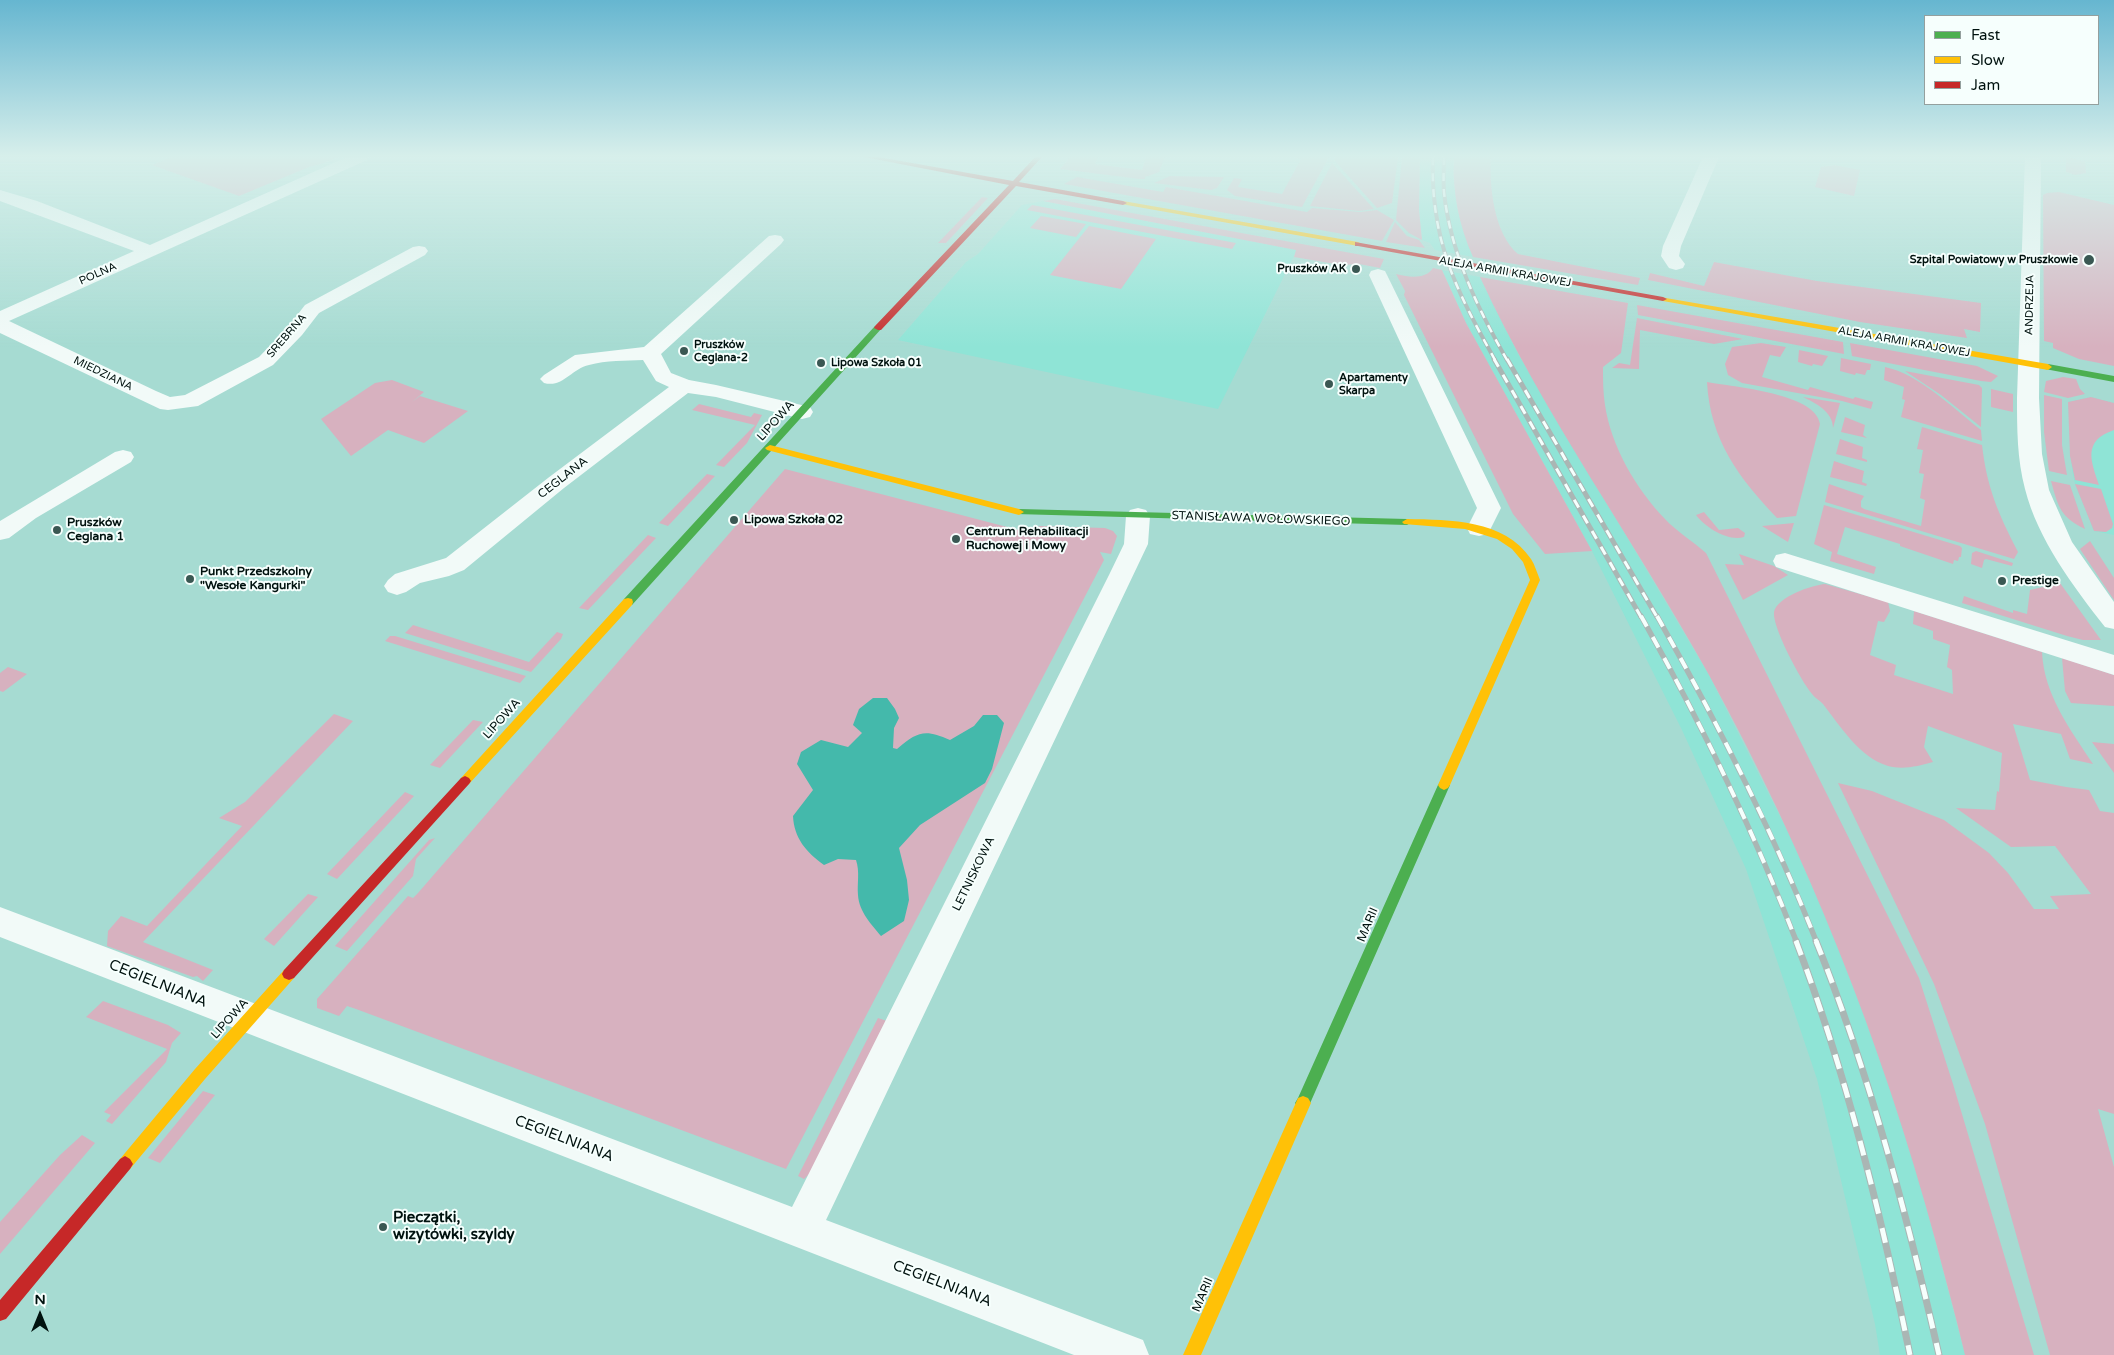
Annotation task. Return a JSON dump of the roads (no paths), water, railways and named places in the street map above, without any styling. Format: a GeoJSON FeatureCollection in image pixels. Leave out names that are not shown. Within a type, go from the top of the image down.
{"type":"FeatureCollection","features":[{"type":"Feature","properties":{"kind":"street"},"geometry":{"type":"LineString","coordinates":[[72,220],[150,251]]}},
{"type":"Feature","properties":{"kind":"street","name":"POLNA"},"geometry":{"type":"LineString","coordinates":[[0,318],[219,220]]}},
{"type":"Feature","properties":{"kind":"street","name":"LIPOWA"},"geometry":{"type":"LineString","coordinates":[[0,1313],[249,1018],[931,271],[955,249],[981,220]]}},
{"type":"Feature","properties":{"kind":"street","name":"ALEJA ARMII KRAJOWEJ"},"geometry":{"type":"LineString","coordinates":[[1220,220],[1514,274],[2114,379]]}},
{"type":"Feature","properties":{"kind":"street"},"geometry":{"type":"LineString","coordinates":[[1676,264],[1670,256],[1672,246],[1683,220]]}},
{"type":"Feature","properties":{"kind":"street","name":"ANDRZEJA"},"geometry":{"type":"LineString","coordinates":[[2031,220],[2028,364],[2029,442],[2037,491],[2053,530],[2063,548],[2114,620]]}},
{"type":"Feature","properties":{"kind":"street"},"geometry":{"type":"LineString","coordinates":[[551,379],[582,358],[650,353],[775,240]]}},
{"type":"Feature","properties":{"kind":"street","name":"SREBRNA"},"geometry":{"type":"LineString","coordinates":[[208,392],[266,360],[295,331],[312,308],[419,251]]}},
{"type":"Feature","properties":{"kind":"street"},"geometry":{"type":"LineString","coordinates":[[1378,275],[1489,508],[1479,528]]}},
{"type":"Feature","properties":{"kind":"street","name":"MIEDZIANA"},"geometry":{"type":"LineString","coordinates":[[0,325],[168,404],[190,401],[208,392]]}},
{"type":"Feature","properties":{"kind":"street"},"geometry":{"type":"LineString","coordinates":[[650,353],[663,377],[684,386],[716,391],[802,412]]}},
{"type":"Feature","properties":{"kind":"street","name":"CEGLANA"},"geometry":{"type":"LineString","coordinates":[[397,586],[412,575],[445,569],[455,564],[556,483],[684,386]]}},
{"type":"Feature","properties":{"kind":"street","name":"STANISŁAWA WOŁOWSKIEGO"},"geometry":{"type":"LineString","coordinates":[[770,448],[1021,513],[1452,523],[1479,528]]}},
{"type":"Feature","properties":{"kind":"street"},"geometry":{"type":"LineString","coordinates":[[0,532],[28,513],[123,457]]}},
{"type":"Feature","properties":{"kind":"street","name":"LETNISKOWA"},"geometry":{"type":"LineString","coordinates":[[801,1230],[1050,718],[1122,575],[1136,544],[1138,516]]}},
{"type":"Feature","properties":{"kind":"street","name":"MARII"},"geometry":{"type":"LineString","coordinates":[[1192,1355],[1535,580],[1530,562],[1519,548],[1509,540],[1479,528]]}},
{"type":"Feature","properties":{"kind":"street"},"geometry":{"type":"LineString","coordinates":[[1785,561],[2114,665]]}},
{"type":"Feature","properties":{"kind":"street","name":"CEGIELNIANA"},"geometry":{"type":"LineString","coordinates":[[0,922],[1128,1355]]}},
{"type":"Feature","properties":{"kind":"railway"},"geometry":{"type":"LineString","coordinates":[[1437,220],[1448,263],[1457,287],[1495,360]]}},
{"type":"Feature","properties":{"kind":"railway"},"geometry":{"type":"LineString","coordinates":[[1448,220],[1467,279],[1486,321],[1507,360]]}},
{"type":"Feature","properties":{"kind":"railway"},"geometry":{"type":"LineString","coordinates":[[1494,359],[1641,617]]}},
{"type":"Feature","properties":{"kind":"railway"},"geometry":{"type":"LineString","coordinates":[[1507,359],[1657,617]]}},
{"type":"Feature","properties":{"kind":"railway"},"geometry":{"type":"LineString","coordinates":[[1641,616],[1725,776],[1797,943]]}},
{"type":"Feature","properties":{"kind":"railway"},"geometry":{"type":"LineString","coordinates":[[1657,616],[1743,776],[1817,943]]}},
{"type":"Feature","properties":{"kind":"railway"},"geometry":{"type":"LineString","coordinates":[[1796,941],[1847,1094],[1875,1198],[1910,1355]]}},
{"type":"Feature","properties":{"kind":"railway"},"geometry":{"type":"LineString","coordinates":[[1816,941],[1854,1043],[1886,1146],[1914,1250],[1939,1355]]}},
{"type":"Feature","properties":{"kind":"place","name":"Szpital Powiatowy w Pruszkowie"},"geometry":{"type":"Point","coordinates":[2089,260]}},
{"type":"Feature","properties":{"kind":"place","name":"Pruszków AK"},"geometry":{"type":"Point","coordinates":[1356,269]}},
{"type":"Feature","properties":{"kind":"place","name":"Pruszków Ceglana-2"},"geometry":{"type":"Point","coordinates":[684,351]}},
{"type":"Feature","properties":{"kind":"place","name":"Lipowa Szkoła 01"},"geometry":{"type":"Point","coordinates":[821,363]}},
{"type":"Feature","properties":{"kind":"place","name":"Apartamenty Skarpa"},"geometry":{"type":"Point","coordinates":[1329,384]}},
{"type":"Feature","properties":{"kind":"place","name":"Lipowa Szkoła 02"},"geometry":{"type":"Point","coordinates":[734,520]}},
{"type":"Feature","properties":{"kind":"place","name":"Pruszków Ceglana 1"},"geometry":{"type":"Point","coordinates":[57,530]}},
{"type":"Feature","properties":{"kind":"place","name":"Centrum Rehabilitacji Ruchowej i Mowy"},"geometry":{"type":"Point","coordinates":[956,539]}},
{"type":"Feature","properties":{"kind":"place","name":"Punkt Przedszkolny \"Wesołe Kangurki\""},"geometry":{"type":"Point","coordinates":[190,579]}},
{"type":"Feature","properties":{"kind":"place","name":"Prestige"},"geometry":{"type":"Point","coordinates":[2002,581]}},
{"type":"Feature","properties":{"kind":"place","name":"Pieczątki, wizytówki, szyldy"},"geometry":{"type":"Point","coordinates":[383,1227]}}]}
